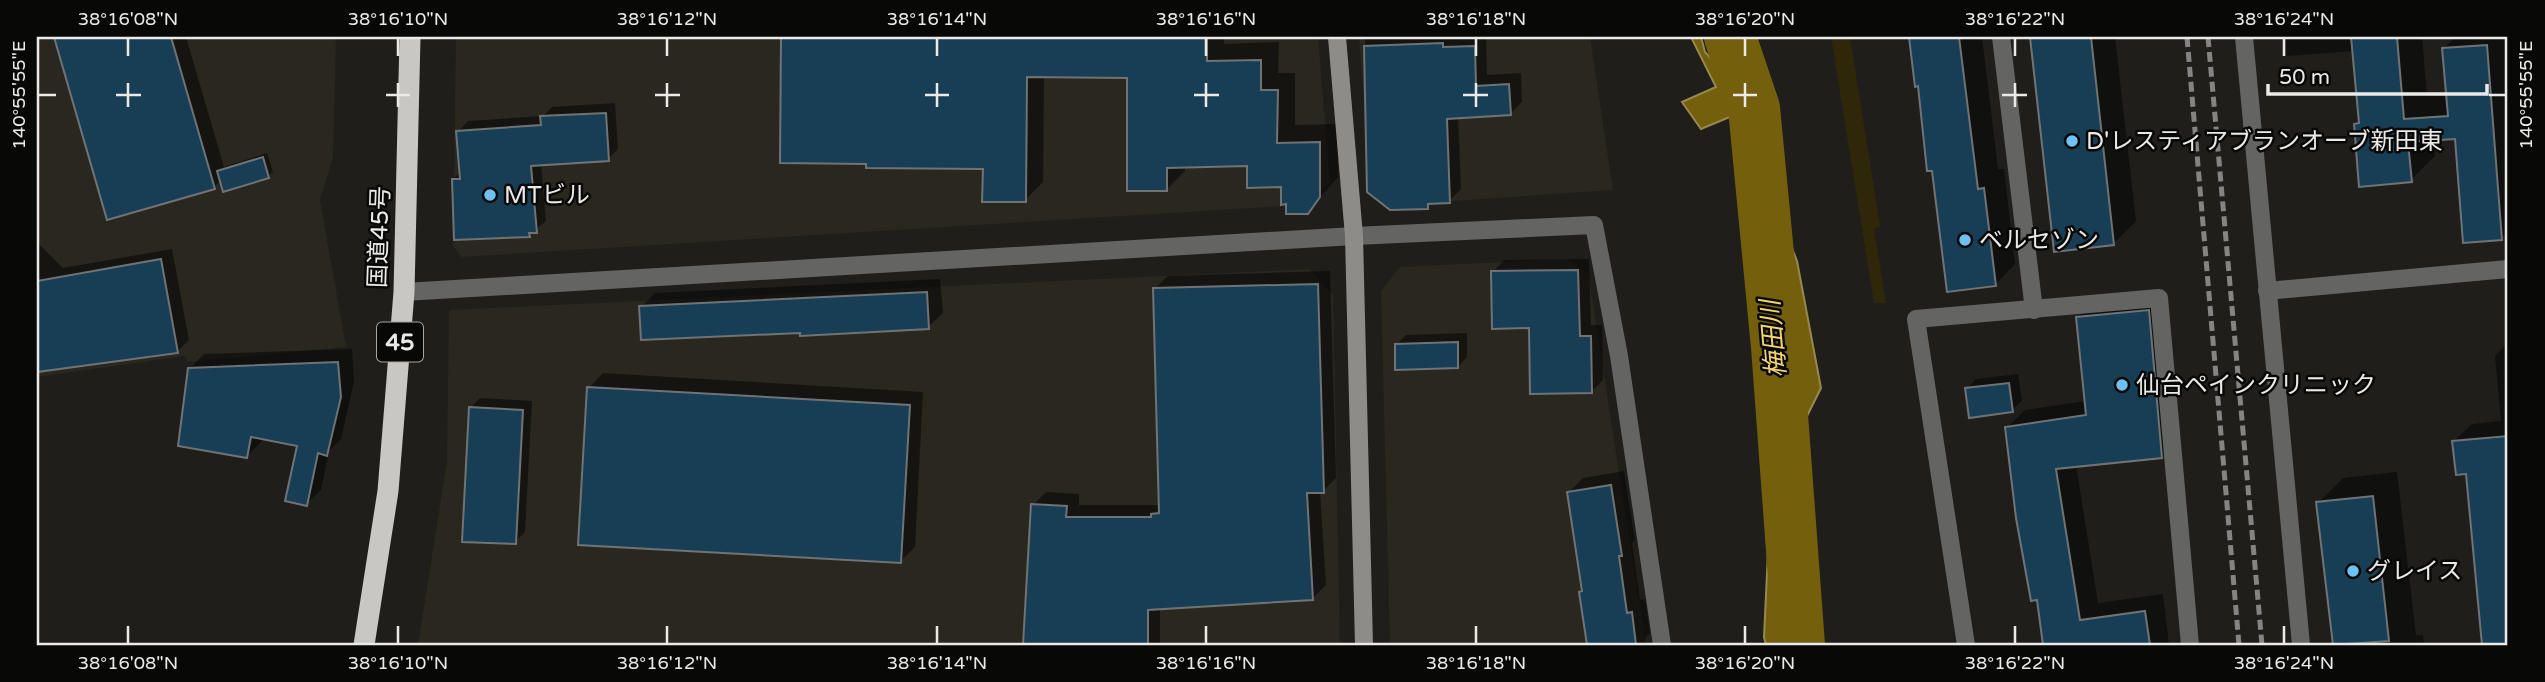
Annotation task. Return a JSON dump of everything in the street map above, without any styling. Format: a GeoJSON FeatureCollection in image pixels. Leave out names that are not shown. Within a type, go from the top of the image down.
{"type":"FeatureCollection","features":[{"type":"Feature","properties":{"kind":"highway","name":"国道45号"},"geometry":{"type":"LineString","coordinates":[[364,645],[387,491],[404,292],[410,37]]}},
{"type":"Feature","properties":{"kind":"street"},"geometry":{"type":"LineString","coordinates":[[1337,37],[1354,236],[1364,645]]}},
{"type":"Feature","properties":{"kind":"street"},"geometry":{"type":"LineString","coordinates":[[2001,37],[2034,310]]}},
{"type":"Feature","properties":{"kind":"street"},"geometry":{"type":"LineString","coordinates":[[2244,37],[2301,645]]}},
{"type":"Feature","properties":{"kind":"street"},"geometry":{"type":"LineString","coordinates":[[404,292],[1354,236],[1594,225],[1619,356],[1662,645]]}},
{"type":"Feature","properties":{"kind":"street"},"geometry":{"type":"LineString","coordinates":[[2267,291],[2508,269]]}},
{"type":"Feature","properties":{"kind":"street"},"geometry":{"type":"LineString","coordinates":[[1966,645],[1916,319],[2159,298],[2190,645]]}},
{"type":"Feature","properties":{"kind":"shaded area"},"geometry":{"type":"Polygon","coordinates":[[[37,37],[336,37],[333,157],[320,200],[346,347],[187,362],[186,356],[37,377],[37,37]]]}},
{"type":"Feature","properties":{"kind":"shaded area"},"geometry":{"type":"Polygon","coordinates":[[[456,37],[1318,37],[1330,184],[1299,205],[461,257],[453,246],[456,37]]]}},
{"type":"Feature","properties":{"kind":"shaded area"},"geometry":{"type":"Polygon","coordinates":[[[1359,37],[1590,37],[1613,190],[1392,205],[1371,187],[1359,37]]]}},
{"type":"Feature","properties":{"kind":"shaded area"},"geometry":{"type":"Polygon","coordinates":[[[1691,37],[1701,37],[1705,52],[1734,84],[1765,179],[1797,261],[1821,388],[1782,466],[1796,645],[1766,645],[1764,637],[1775,404],[1788,323],[1765,225],[1742,193],[1732,116],[1701,129],[1682,102],[1716,87],[1691,37]]]}},
{"type":"Feature","properties":{"kind":"shaded area"},"geometry":{"type":"Polygon","coordinates":[[[1831,37],[1850,37],[1880,226],[1874,229],[1886,303],[1874,303],[1831,37]]]}},
{"type":"Feature","properties":{"kind":"shaded area"},"geometry":{"type":"Polygon","coordinates":[[[1565,259],[1588,273],[1646,645],[1390,645],[1381,291],[1400,267],[1565,259]]]}},
{"type":"Feature","properties":{"kind":"shaded area"},"geometry":{"type":"Polygon","coordinates":[[[1309,269],[1333,295],[1340,645],[418,645],[447,461],[449,310],[1309,269]]]}},
{"type":"Feature","properties":{"kind":"building"},"geometry":{"type":"Polygon","coordinates":[[[54,37],[171,37],[215,189],[107,220],[54,37]]]}},
{"type":"Feature","properties":{"kind":"building"},"geometry":{"type":"Polygon","coordinates":[[[781,37],[1207,37],[1207,61],[1261,60],[1261,90],[1278,90],[1277,143],[1320,142],[1320,197],[1308,214],[1286,214],[1286,204],[1281,205],[1281,187],[1247,188],[1247,166],[1167,168],[1167,191],[1127,191],[1127,78],[1027,77],[1026,202],[982,202],[983,169],[866,168],[866,164],[780,163],[781,37]]]}},
{"type":"Feature","properties":{"kind":"building"},"geometry":{"type":"Polygon","coordinates":[[[1909,37],[1959,37],[1978,189],[1984,188],[1996,286],[1947,292],[1932,171],[1927,171],[1918,86],[1915,87],[1909,37]]]}},
{"type":"Feature","properties":{"kind":"building","name":"D'レスティアブランオーブ新田東"},"geometry":{"type":"Polygon","coordinates":[[[2030,37],[2091,37],[2114,245],[2054,252],[2030,37]]]}},
{"type":"Feature","properties":{"kind":"building"},"geometry":{"type":"Polygon","coordinates":[[[2351,37],[2397,37],[2404,119],[2448,116],[2442,48],[2487,45],[2502,240],[2463,243],[2455,139],[2408,142],[2412,182],[2359,187],[2354,124],[2359,123],[2351,37]]]}},
{"type":"Feature","properties":{"kind":"building"},"geometry":{"type":"Polygon","coordinates":[[[1443,43],[1443,47],[1475,46],[1476,86],[1509,84],[1511,115],[1447,119],[1450,203],[1428,204],[1428,209],[1390,210],[1367,192],[1364,46],[1443,43]]]}},
{"type":"Feature","properties":{"kind":"building"},"geometry":{"type":"Polygon","coordinates":[[[606,113],[609,161],[531,166],[537,233],[529,233],[530,237],[454,240],[452,179],[460,179],[456,131],[541,125],[540,116],[606,113]]]}},
{"type":"Feature","properties":{"kind":"building"},"geometry":{"type":"Polygon","coordinates":[[[263,157],[269,178],[223,192],[217,171],[263,157]]]}},
{"type":"Feature","properties":{"kind":"building"},"geometry":{"type":"Polygon","coordinates":[[[161,259],[178,353],[37,372],[37,281],[161,259]]]}},
{"type":"Feature","properties":{"kind":"building"},"geometry":{"type":"Polygon","coordinates":[[[1578,270],[1580,336],[1591,336],[1592,393],[1530,394],[1529,328],[1492,329],[1491,271],[1578,270]]]}},
{"type":"Feature","properties":{"kind":"building"},"geometry":{"type":"Polygon","coordinates":[[[1318,284],[1324,493],[1307,493],[1313,600],[1148,610],[1148,645],[1023,645],[1031,504],[1067,506],[1066,517],[1151,517],[1151,514],[1159,513],[1153,288],[1318,284]]]}},
{"type":"Feature","properties":{"kind":"building"},"geometry":{"type":"Polygon","coordinates":[[[927,292],[929,329],[641,340],[639,306],[927,292]]]}},
{"type":"Feature","properties":{"kind":"building"},"geometry":{"type":"Polygon","coordinates":[[[2149,310],[2162,458],[2056,469],[2080,620],[2145,611],[2150,645],[2043,645],[2037,600],[2031,601],[2016,518],[2005,427],[2086,415],[2076,317],[2149,310]]]}},
{"type":"Feature","properties":{"kind":"building"},"geometry":{"type":"Polygon","coordinates":[[[1458,342],[1458,368],[1395,370],[1395,344],[1458,342]]]}},
{"type":"Feature","properties":{"kind":"building"},"geometry":{"type":"Polygon","coordinates":[[[338,362],[341,397],[327,456],[318,453],[307,506],[285,501],[297,446],[251,437],[247,458],[178,446],[188,368],[338,362]]]}},
{"type":"Feature","properties":{"kind":"building"},"geometry":{"type":"Polygon","coordinates":[[[2009,383],[2013,412],[1969,418],[1965,388],[2009,383]]]}},
{"type":"Feature","properties":{"kind":"building"},"geometry":{"type":"Polygon","coordinates":[[[587,387],[910,405],[901,563],[578,545],[587,387]]]}},
{"type":"Feature","properties":{"kind":"building"},"geometry":{"type":"Polygon","coordinates":[[[469,407],[523,410],[516,544],[462,542],[469,407]]]}},
{"type":"Feature","properties":{"kind":"building"},"geometry":{"type":"Polygon","coordinates":[[[2508,436],[2508,645],[2482,645],[2466,474],[2456,475],[2452,441],[2508,436]]]}},
{"type":"Feature","properties":{"kind":"building"},"geometry":{"type":"Polygon","coordinates":[[[1611,485],[1622,556],[1619,556],[1627,613],[1632,612],[1636,645],[1587,645],[1567,492],[1611,485]]]}},
{"type":"Feature","properties":{"kind":"building","name":"グレイス"},"geometry":{"type":"Polygon","coordinates":[[[2373,496],[2389,641],[2333,645],[2316,502],[2373,496]]]}},
{"type":"Feature","properties":{"kind":"waterway","name":"梅田川"},"geometry":{"type":"LineString","coordinates":[[1730,37],[1754,108],[1777,347],[1799,645]]}},
{"type":"Feature","properties":{"kind":"railway"},"geometry":{"type":"LineString","coordinates":[[2187,37],[2239,645]]}},
{"type":"Feature","properties":{"kind":"railway"},"geometry":{"type":"LineString","coordinates":[[2208,37],[2262,645]]}},
{"type":"Feature","properties":{"kind":"place","name":"D'レスティアブランオーブ新田東"},"geometry":{"type":"Point","coordinates":[2072,141]}},
{"type":"Feature","properties":{"kind":"place","name":"MTビル"},"geometry":{"type":"Point","coordinates":[490,195]}},
{"type":"Feature","properties":{"kind":"place","name":"ベルセゾン"},"geometry":{"type":"Point","coordinates":[1965,240]}},
{"type":"Feature","properties":{"kind":"place","name":"仙台ペインクリニック"},"geometry":{"type":"Point","coordinates":[2122,385]}},
{"type":"Feature","properties":{"kind":"place","name":"グレイス"},"geometry":{"type":"Point","coordinates":[2353,571]}}]}
